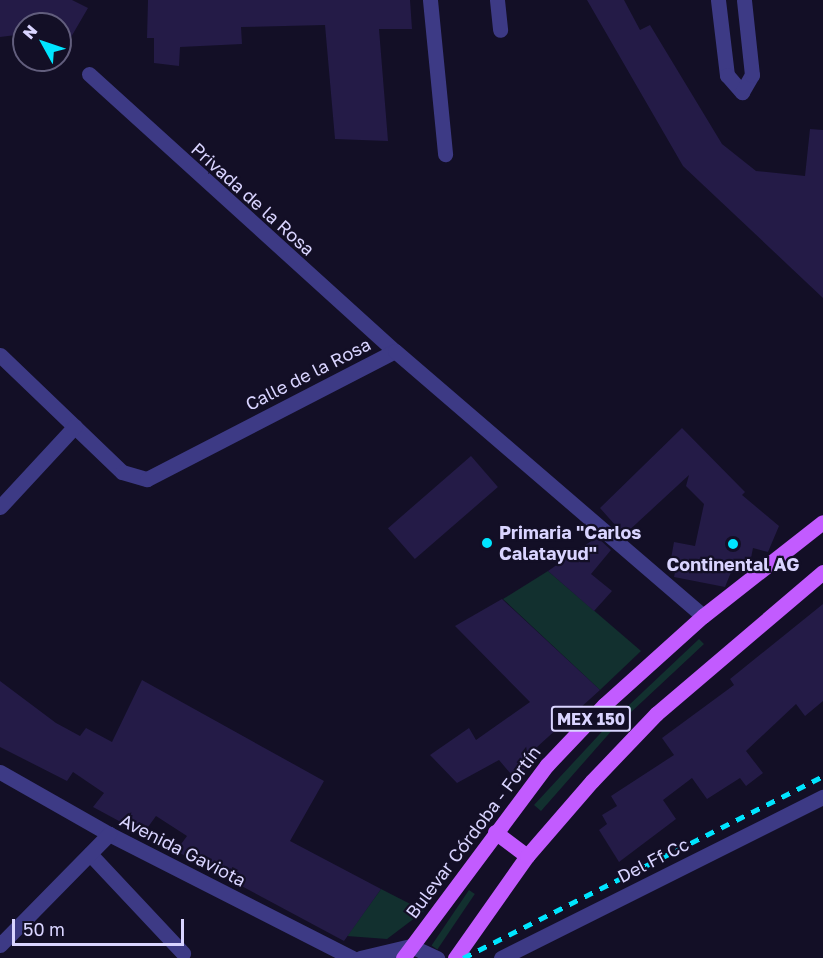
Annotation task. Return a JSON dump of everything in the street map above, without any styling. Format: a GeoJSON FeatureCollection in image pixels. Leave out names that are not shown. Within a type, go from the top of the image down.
{"type":"FeatureCollection","features":[{"type":"Feature","properties":{"kind":"main road","name":"Bulevar Córdoba - Fortín"},"geometry":{"type":"LineString","coordinates":[[407,952],[547,765],[596,713],[703,616],[823,522]]}},
{"type":"Feature","properties":{"kind":"main road","name":"MEX 150"},"geometry":{"type":"LineString","coordinates":[[455,958],[527,856],[656,714],[823,572]]}},
{"type":"Feature","properties":{"kind":"main road"},"geometry":{"type":"LineString","coordinates":[[495,832],[527,856]]}},
{"type":"Feature","properties":{"kind":"street"},"geometry":{"type":"LineString","coordinates":[[430,0],[445,154]]}},
{"type":"Feature","properties":{"kind":"street"},"geometry":{"type":"LineString","coordinates":[[497,0],[500,30]]}},
{"type":"Feature","properties":{"kind":"street"},"geometry":{"type":"LineString","coordinates":[[718,0],[727,75],[742,92],[752,75],[744,0]]}},
{"type":"Feature","properties":{"kind":"street","name":"Privada de la Rosa"},"geometry":{"type":"LineString","coordinates":[[89,74],[394,351]]}},
{"type":"Feature","properties":{"kind":"street","name":"Calle de la Rosa"},"geometry":{"type":"LineString","coordinates":[[0,355],[122,472],[147,479],[394,351],[703,616]]}},
{"type":"Feature","properties":{"kind":"street"},"geometry":{"type":"LineString","coordinates":[[0,507],[75,426]]}},
{"type":"Feature","properties":{"kind":"street","name":"Avenida Gaviota"},"geometry":{"type":"LineString","coordinates":[[0,772],[109,834],[351,958]]}},
{"type":"Feature","properties":{"kind":"street","name":"Del Ff Cc"},"geometry":{"type":"LineString","coordinates":[[501,958],[823,797]]}},
{"type":"Feature","properties":{"kind":"street"},"geometry":{"type":"LineString","coordinates":[[0,945],[109,834]]}},
{"type":"Feature","properties":{"kind":"street"},"geometry":{"type":"LineString","coordinates":[[90,854],[183,953]]}},
{"type":"Feature","properties":{"kind":"street"},"geometry":{"type":"LineString","coordinates":[[360,958],[407,952],[437,958]]}},
{"type":"Feature","properties":{"kind":"green space"},"geometry":{"type":"Polygon","coordinates":[[[548,571],[641,651],[600,690],[503,599],[548,571]]]}},
{"type":"Feature","properties":{"kind":"green space"},"geometry":{"type":"Polygon","coordinates":[[[699,639],[704,644],[614,728],[541,811],[534,805],[610,723],[699,639]]]}},
{"type":"Feature","properties":{"kind":"green space"},"geometry":{"type":"Polygon","coordinates":[[[381,889],[424,911],[387,939],[347,936],[381,889]]]}},
{"type":"Feature","properties":{"kind":"green space"},"geometry":{"type":"Polygon","coordinates":[[[469,890],[475,894],[437,949],[432,946],[469,890]]]}},
{"type":"Feature","properties":{"kind":"building"},"geometry":{"type":"Polygon","coordinates":[[[0,0],[72,0],[88,8],[72,35],[72,12],[12,12],[12,36],[0,37],[0,0]]]}},
{"type":"Feature","properties":{"kind":"building"},"geometry":{"type":"Polygon","coordinates":[[[148,0],[410,0],[412,29],[379,29],[388,141],[335,139],[325,25],[241,27],[242,44],[180,47],[179,66],[154,63],[154,38],[147,38],[148,0]]]}},
{"type":"Feature","properties":{"kind":"building"},"geometry":{"type":"Polygon","coordinates":[[[587,0],[624,0],[640,30],[650,25],[722,144],[756,171],[805,176],[810,129],[823,130],[823,298],[683,166],[587,0]]]}},
{"type":"Feature","properties":{"kind":"building"},"geometry":{"type":"Polygon","coordinates":[[[682,428],[745,492],[742,495],[779,526],[768,552],[753,548],[750,563],[736,560],[725,587],[674,577],[675,572],[669,570],[674,542],[695,546],[704,504],[686,486],[689,475],[624,535],[600,508],[682,428]]]}},
{"type":"Feature","properties":{"kind":"building"},"geometry":{"type":"Polygon","coordinates":[[[471,456],[498,487],[415,559],[388,528],[471,456]]]}},
{"type":"Feature","properties":{"kind":"building"},"geometry":{"type":"Polygon","coordinates":[[[597,537],[611,550],[591,574],[612,591],[594,611],[548,571],[597,537]]]}},
{"type":"Feature","properties":{"kind":"building"},"geometry":{"type":"Polygon","coordinates":[[[502,599],[600,690],[537,747],[540,751],[516,780],[499,760],[457,783],[430,755],[469,728],[476,740],[530,702],[455,626],[502,599]]]}},
{"type":"Feature","properties":{"kind":"building"},"geometry":{"type":"Polygon","coordinates":[[[823,604],[823,701],[805,716],[796,704],[746,751],[763,773],[746,786],[740,778],[707,799],[692,778],[663,800],[676,819],[619,862],[599,830],[607,824],[602,815],[617,806],[611,796],[674,755],[662,738],[734,685],[730,679],[823,604]]]}},
{"type":"Feature","properties":{"kind":"building"},"geometry":{"type":"Polygon","coordinates":[[[142,680],[324,781],[290,841],[381,889],[344,941],[176,851],[187,836],[156,816],[143,834],[93,807],[104,793],[73,772],[67,781],[0,747],[0,681],[56,723],[80,736],[86,728],[112,742],[142,680]]]}},
{"type":"Feature","properties":{"kind":"railway"},"geometry":{"type":"LineString","coordinates":[[463,958],[823,776]]}},
{"type":"Feature","properties":{"kind":"place","name":"Primaria \"Carlos Calatayud\""},"geometry":{"type":"Point","coordinates":[487,543]}},
{"type":"Feature","properties":{"kind":"place","name":"Continental AG"},"geometry":{"type":"Point","coordinates":[733,544]}}]}
